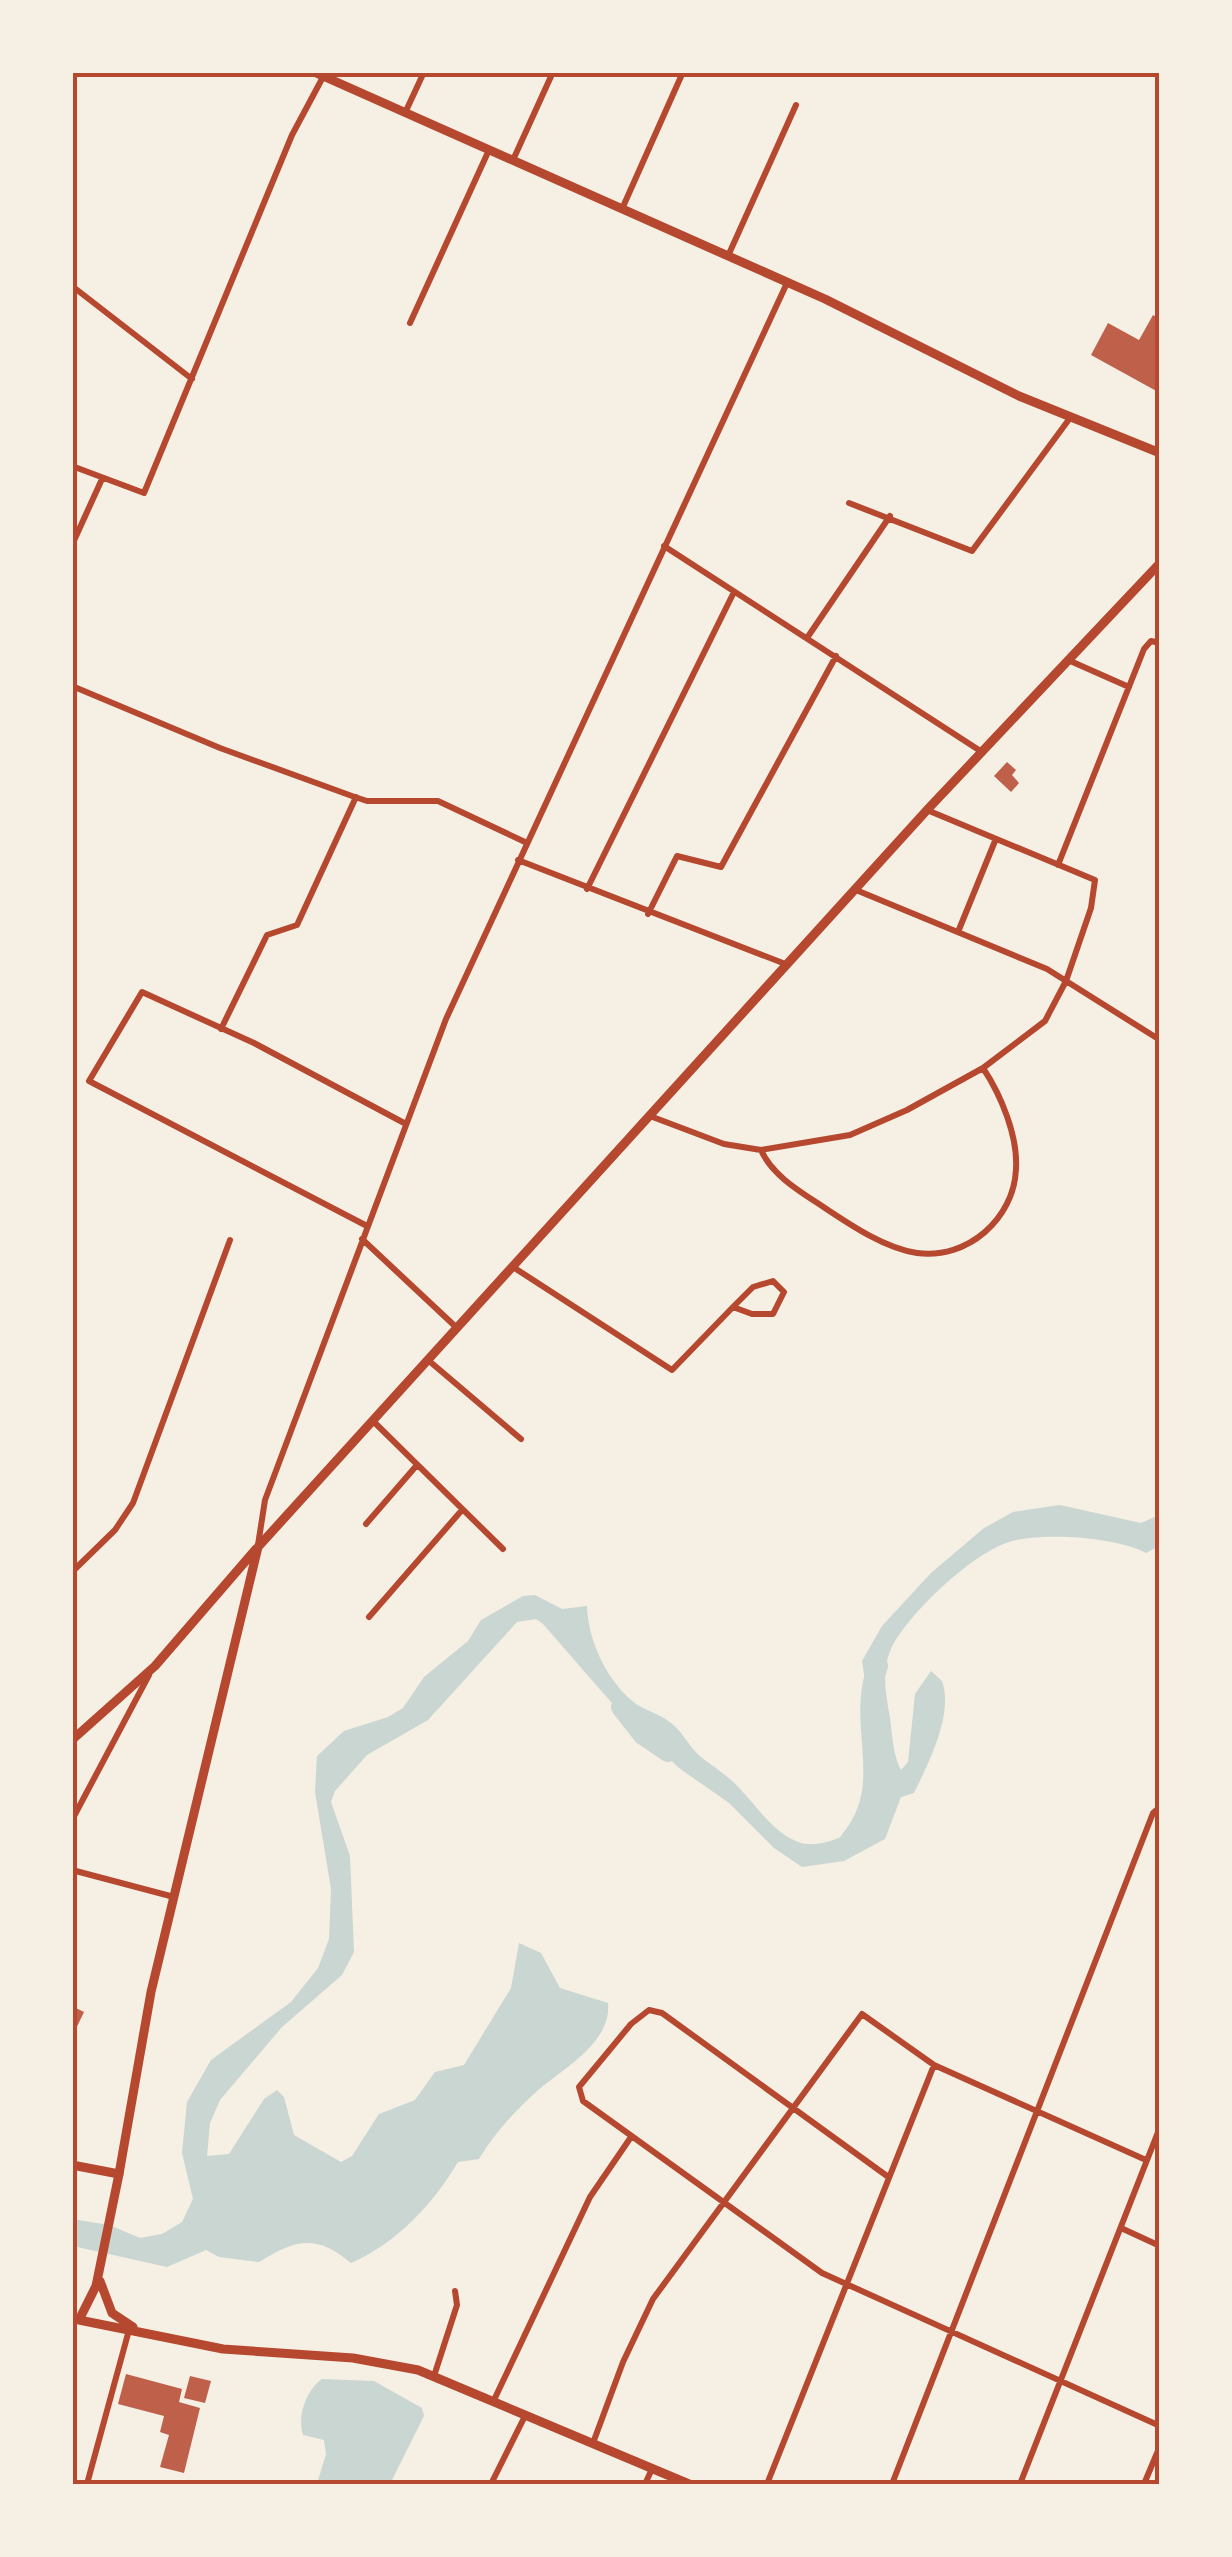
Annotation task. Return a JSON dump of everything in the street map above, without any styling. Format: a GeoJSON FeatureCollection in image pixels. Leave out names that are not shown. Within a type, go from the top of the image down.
{"type":"FeatureCollection","features":[{"type":"Feature","properties":{"kind":"main road"},"geometry":{"type":"LineString","coordinates":[[319,75],[787,282],[1070,418],[1160,452]]}},
{"type":"Feature","properties":{"kind":"main road"},"geometry":{"type":"LineString","coordinates":[[72,1740],[154,1666],[258,1546],[927,810],[1160,563]]}},
{"type":"Feature","properties":{"kind":"main road"},"geometry":{"type":"LineString","coordinates":[[258,1546],[143,2030],[99,2274],[92,2302],[76,2323],[230,2350],[384,2362],[434,2376],[689,2484]]}},
{"type":"Feature","properties":{"kind":"main road"},"geometry":{"type":"LineString","coordinates":[[72,2164],[119,2174]]}},
{"type":"Feature","properties":{"kind":"main road"},"geometry":{"type":"LineString","coordinates":[[99,2274],[112,2312],[143,2333]]}},
{"type":"Feature","properties":{"kind":"street"},"geometry":{"type":"LineString","coordinates":[[405,114],[424,72]]}},
{"type":"Feature","properties":{"kind":"street"},"geometry":{"type":"LineString","coordinates":[[513,160],[553,72]]}},
{"type":"Feature","properties":{"kind":"street"},"geometry":{"type":"LineString","coordinates":[[622,209],[682,72]]}},
{"type":"Feature","properties":{"kind":"street"},"geometry":{"type":"LineString","coordinates":[[72,466],[144,493],[319,75]]}},
{"type":"Feature","properties":{"kind":"street"},"geometry":{"type":"LineString","coordinates":[[727,257],[796,104]]}},
{"type":"Feature","properties":{"kind":"street"},"geometry":{"type":"LineString","coordinates":[[410,323],[490,150]]}},
{"type":"Feature","properties":{"kind":"street"},"geometry":{"type":"LineString","coordinates":[[258,1546],[265,1500],[446,1020],[787,282]]}},
{"type":"Feature","properties":{"kind":"street"},"geometry":{"type":"LineString","coordinates":[[72,286],[192,379]]}},
{"type":"Feature","properties":{"kind":"street"},"geometry":{"type":"LineString","coordinates":[[849,503],[972,551],[1070,418]]}},
{"type":"Feature","properties":{"kind":"street"},"geometry":{"type":"LineString","coordinates":[[72,545],[102,479]]}},
{"type":"Feature","properties":{"kind":"street"},"geometry":{"type":"LineString","coordinates":[[807,638],[890,516]]}},
{"type":"Feature","properties":{"kind":"street"},"geometry":{"type":"LineString","coordinates":[[664,546],[982,752]]}},
{"type":"Feature","properties":{"kind":"street"},"geometry":{"type":"LineString","coordinates":[[587,889],[734,592]]}},
{"type":"Feature","properties":{"kind":"street"},"geometry":{"type":"LineString","coordinates":[[1058,865],[1144,649],[1151,642],[1160,643]]}},
{"type":"Feature","properties":{"kind":"street"},"geometry":{"type":"LineString","coordinates":[[648,914],[677,856],[721,867],[836,656]]}},
{"type":"Feature","properties":{"kind":"street"},"geometry":{"type":"LineString","coordinates":[[1067,660],[1129,687]]}},
{"type":"Feature","properties":{"kind":"street"},"geometry":{"type":"LineString","coordinates":[[72,686],[204,741],[356,797],[438,801],[525,842]]}},
{"type":"Feature","properties":{"kind":"street"},"geometry":{"type":"LineString","coordinates":[[221,1029],[267,934],[297,926],[356,797]]}},
{"type":"Feature","properties":{"kind":"street"},"geometry":{"type":"LineString","coordinates":[[650,1116],[724,1144],[761,1150],[850,1135],[983,1068],[1045,1021],[1066,981],[1095,880],[927,810]]}},
{"type":"Feature","properties":{"kind":"street"},"geometry":{"type":"LineString","coordinates":[[958,932],[995,840]]}},
{"type":"Feature","properties":{"kind":"street"},"geometry":{"type":"LineString","coordinates":[[518,860],[789,966]]}},
{"type":"Feature","properties":{"kind":"street"},"geometry":{"type":"LineString","coordinates":[[856,890],[1015,954],[1160,1040]]}},
{"type":"Feature","properties":{"kind":"street"},"geometry":{"type":"LineString","coordinates":[[367,1226],[89,1081],[142,992],[406,1124]]}},
{"type":"Feature","properties":{"kind":"street"},"geometry":{"type":"LineString","coordinates":[[761,1150],[767,1163],[802,1193],[856,1228],[917,1253],[955,1250],[993,1224],[1008,1200],[1016,1169],[1011,1132],[983,1068]]}},
{"type":"Feature","properties":{"kind":"street"},"geometry":{"type":"LineString","coordinates":[[362,1239],[458,1328]]}},
{"type":"Feature","properties":{"kind":"street"},"geometry":{"type":"LineString","coordinates":[[72,1572],[114,1530],[133,1504],[230,1240]]}},
{"type":"Feature","properties":{"kind":"street"},"geometry":{"type":"LineString","coordinates":[[514,1268],[672,1370],[733,1307],[762,1282],[773,1280],[784,1292],[773,1314],[752,1314],[733,1307]]}},
{"type":"Feature","properties":{"kind":"street"},"geometry":{"type":"LineString","coordinates":[[428,1360],[521,1439]]}},
{"type":"Feature","properties":{"kind":"street"},"geometry":{"type":"LineString","coordinates":[[373,1422],[503,1549]]}},
{"type":"Feature","properties":{"kind":"street"},"geometry":{"type":"LineString","coordinates":[[366,1524],[417,1466]]}},
{"type":"Feature","properties":{"kind":"street"},"geometry":{"type":"LineString","coordinates":[[369,1617],[462,1510]]}},
{"type":"Feature","properties":{"kind":"street"},"geometry":{"type":"LineString","coordinates":[[72,1820],[154,1666]]}},
{"type":"Feature","properties":{"kind":"street"},"geometry":{"type":"LineString","coordinates":[[892,2484],[1152,1812],[1160,1807]]}},
{"type":"Feature","properties":{"kind":"street"},"geometry":{"type":"LineString","coordinates":[[72,1870],[174,1898]]}},
{"type":"Feature","properties":{"kind":"street"},"geometry":{"type":"LineString","coordinates":[[887,2176],[791,2110],[681,2024],[649,2010],[631,2024],[579,2087],[582,2101],[802,2261],[952,2336],[1160,2426]]}},
{"type":"Feature","properties":{"kind":"street"},"geometry":{"type":"LineString","coordinates":[[593,2443],[623,2362],[654,2300],[862,2014],[934,2064],[1146,2160]]}},
{"type":"Feature","properties":{"kind":"street"},"geometry":{"type":"LineString","coordinates":[[767,2484],[934,2064]]}},
{"type":"Feature","properties":{"kind":"street"},"geometry":{"type":"LineString","coordinates":[[1020,2484],[1160,2127]]}},
{"type":"Feature","properties":{"kind":"street"},"geometry":{"type":"LineString","coordinates":[[494,2400],[595,2188],[631,2137]]}},
{"type":"Feature","properties":{"kind":"street"},"geometry":{"type":"LineString","coordinates":[[1121,2228],[1160,2246]]}},
{"type":"Feature","properties":{"kind":"street"},"geometry":{"type":"LineString","coordinates":[[434,2376],[457,2305],[455,2291]]}},
{"type":"Feature","properties":{"kind":"street"},"geometry":{"type":"LineString","coordinates":[[87,2484],[129,2330]]}},
{"type":"Feature","properties":{"kind":"street"},"geometry":{"type":"LineString","coordinates":[[491,2484],[526,2414]]}},
{"type":"Feature","properties":{"kind":"street"},"geometry":{"type":"LineString","coordinates":[[1144,2484],[1160,2446]]}},
{"type":"Feature","properties":{"kind":"street"},"geometry":{"type":"LineString","coordinates":[[645,2484],[652,2468]]}},
{"type":"Feature","properties":{"kind":"shaded area"},"geometry":{"type":"Polygon","coordinates":[[[1060,1505],[1141,1523],[1159,1515],[1159,1546],[1146,1553],[1117,1543],[1079,1538],[1040,1537],[1009,1542],[959,1572],[925,1604],[899,1635],[886,1666],[892,1738],[901,1770],[908,1762],[915,1694],[931,1671],[942,1681],[945,1694],[938,1738],[914,1793],[901,1797],[885,1839],[844,1861],[802,1867],[774,1848],[729,1803],[679,1768],[611,1702],[543,1624],[536,1619],[517,1622],[428,1720],[367,1755],[335,1791],[331,1802],[350,1856],[354,1952],[342,1975],[282,2027],[220,2100],[210,2123],[207,2156],[229,2154],[264,2099],[277,2090],[284,2097],[294,2135],[341,2162],[352,2156],[379,2114],[415,2100],[435,2072],[464,2065],[511,1988],[519,1943],[541,1953],[560,1988],[608,2003],[607,2017],[594,2043],[520,2107],[479,2159],[458,2162],[412,2221],[384,2245],[351,2263],[327,2247],[305,2243],[259,2262],[219,2257],[206,2250],[167,2267],[73,2246],[72,2219],[109,2225],[140,2238],[162,2234],[182,2222],[193,2199],[182,2153],[187,2102],[211,2060],[291,2002],[318,1968],[329,1939],[331,1889],[315,1792],[317,1756],[344,1731],[403,1708],[424,1677],[468,1641],[481,1620],[523,1596],[535,1595],[562,1609],[587,1606],[600,1657],[622,1691],[675,1727],[781,1832],[798,1842],[820,1843],[858,1828],[880,1802],[874,1791],[879,1769],[862,1661],[882,1626],[931,1573],[984,1528],[1013,1512],[1060,1505]]]}},
{"type":"Feature","properties":{"kind":"shaded area"},"geometry":{"type":"Polygon","coordinates":[[[322,2379],[374,2381],[422,2408],[424,2416],[390,2484],[317,2484],[326,2454],[324,2440],[303,2435],[301,2420],[307,2397],[322,2379]]]}},
{"type":"Feature","properties":{"kind":"building"},"geometry":{"type":"Polygon","coordinates":[[[1153,315],[1160,319],[1160,393],[1091,355],[1108,323],[1139,340],[1153,315]]]}},
{"type":"Feature","properties":{"kind":"building"},"geometry":{"type":"Polygon","coordinates":[[[1007,762],[1016,770],[1012,775],[1019,783],[1011,792],[994,776],[1007,762]]]}},
{"type":"Feature","properties":{"kind":"building"},"geometry":{"type":"Polygon","coordinates":[[[72,2006],[84,2012],[72,2037],[72,2006]]]}},
{"type":"Feature","properties":{"kind":"building"},"geometry":{"type":"Polygon","coordinates":[[[126,2374],[182,2389],[179,2402],[200,2408],[184,2473],[160,2467],[169,2435],[160,2432],[164,2416],[118,2404],[126,2374]]]}},
{"type":"Feature","properties":{"kind":"building"},"geometry":{"type":"Polygon","coordinates":[[[190,2376],[211,2381],[205,2403],[184,2398],[190,2376]]]}},
{"type":"Feature","properties":{"kind":"waterway"},"geometry":{"type":"LineString","coordinates":[[849,1842],[871,1798],[870,1711],[878,1666]]}},
{"type":"Feature","properties":{"kind":"waterway"},"geometry":{"type":"LineString","coordinates":[[621,1707],[643,1735],[668,1752]]}}]}
